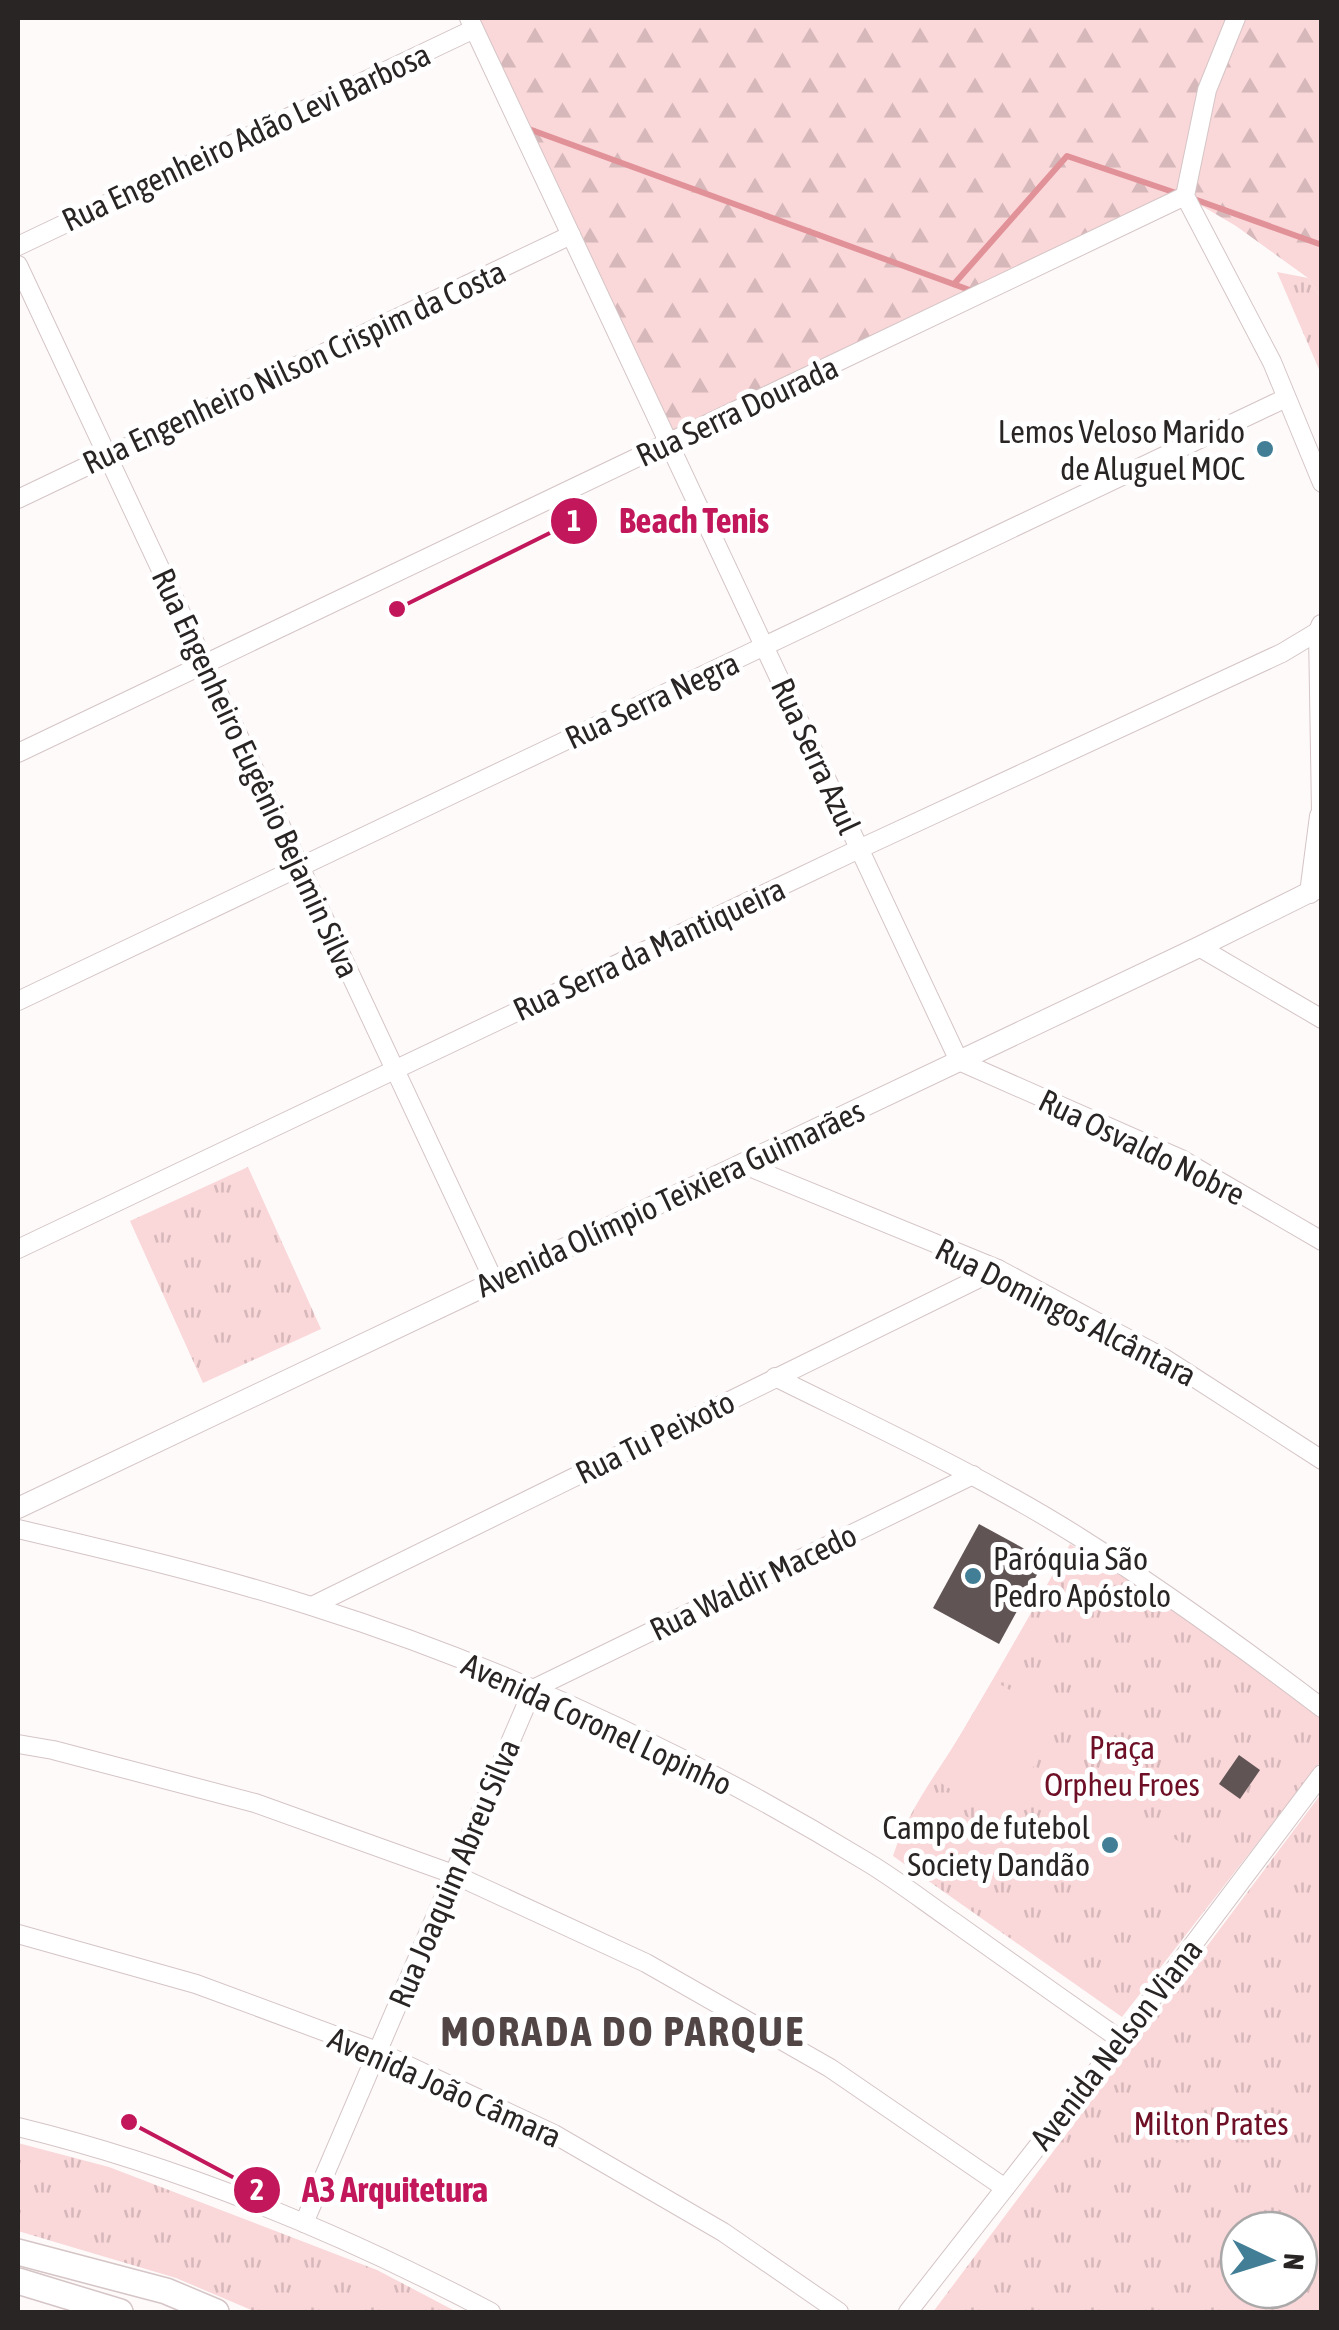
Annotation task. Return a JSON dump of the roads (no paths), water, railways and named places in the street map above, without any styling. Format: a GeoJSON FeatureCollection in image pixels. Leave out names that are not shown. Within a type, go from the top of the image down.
{"type":"FeatureCollection","features":[{"type":"Feature","properties":{"kind":"main road"},"geometry":{"type":"LineString","coordinates":[[18,2252],[166,2291],[216,2312]]}},
{"type":"Feature","properties":{"kind":"main road"},"geometry":{"type":"LineString","coordinates":[[18,2282],[120,2312]]}},
{"type":"Feature","properties":{"kind":"street"},"geometry":{"type":"LineString","coordinates":[[1236,18],[1207,90],[1185,196],[1272,362],[1322,483]]}},
{"type":"Feature","properties":{"kind":"street","name":"Rua Serra Azul"},"geometry":{"type":"LineString","coordinates":[[472,23],[959,1060]]}},
{"type":"Feature","properties":{"kind":"street","name":"Rua Engenheiro Adão Levi Barbosa"},"geometry":{"type":"LineString","coordinates":[[18,246],[472,23]]}},
{"type":"Feature","properties":{"kind":"street","name":"Rua Serra Dourada"},"geometry":{"type":"LineString","coordinates":[[18,753],[1185,196]]}},
{"type":"Feature","properties":{"kind":"street","name":"Rua Engenheiro Nilson Crispim da Costa"},"geometry":{"type":"LineString","coordinates":[[18,499],[571,235]]}},
{"type":"Feature","properties":{"kind":"street","name":"Rua Engenheiro Eugênio Bejamin Silva"},"geometry":{"type":"LineString","coordinates":[[18,265],[494,1282]]}},
{"type":"Feature","properties":{"kind":"street","name":"Rua Serra Negra"},"geometry":{"type":"LineString","coordinates":[[18,1002],[1286,398]]}},
{"type":"Feature","properties":{"kind":"street"},"geometry":{"type":"LineString","coordinates":[[1320,635],[1322,828]]}},
{"type":"Feature","properties":{"kind":"street","name":"Rua Serra da Mantiqueira"},"geometry":{"type":"LineString","coordinates":[[18,1249],[859,849],[1320,635]]}},
{"type":"Feature","properties":{"kind":"street"},"geometry":{"type":"LineString","coordinates":[[1316,890],[1321,813]]}},
{"type":"Feature","properties":{"kind":"street","name":"Avenida Olímpio Teixiera Guimarães"},"geometry":{"type":"LineString","coordinates":[[18,1508],[1316,890]]}},
{"type":"Feature","properties":{"kind":"street"},"geometry":{"type":"LineString","coordinates":[[1199,946],[1322,1019]]}},
{"type":"Feature","properties":{"kind":"street","name":"Rua Osvaldo Nobre"},"geometry":{"type":"LineString","coordinates":[[959,1060],[1181,1159],[1322,1241]]}},
{"type":"Feature","properties":{"kind":"street","name":"Rua Domingos Alcântara"},"geometry":{"type":"LineString","coordinates":[[742,1164],[998,1269],[1164,1358],[1322,1460]]}},
{"type":"Feature","properties":{"kind":"street","name":"Rua Tu Peixoto"},"geometry":{"type":"LineString","coordinates":[[312,1606],[998,1269]]}},
{"type":"Feature","properties":{"kind":"street"},"geometry":{"type":"LineString","coordinates":[[776,1378],[973,1476],[1078,1536],[1224,1633],[1322,1708]]}},
{"type":"Feature","properties":{"kind":"street","name":"Rua Waldir Macedo"},"geometry":{"type":"LineString","coordinates":[[533,1689],[973,1476]]}},
{"type":"Feature","properties":{"kind":"street","name":"Avenida Coronel Lopinho"},"geometry":{"type":"LineString","coordinates":[[18,1530],[151,1560],[312,1606],[533,1689],[648,1742],[760,1800],[870,1864],[1121,2040]]}},
{"type":"Feature","properties":{"kind":"street","name":"Rua Joaquim Abreu Silva"},"geometry":{"type":"LineString","coordinates":[[304,2222],[533,1689]]}},
{"type":"Feature","properties":{"kind":"street"},"geometry":{"type":"LineString","coordinates":[[18,1744],[256,1804],[453,1874],[646,1963],[814,2058],[1005,2188]]}},
{"type":"Feature","properties":{"kind":"street","name":"Avenida Nelson Viana"},"geometry":{"type":"LineString","coordinates":[[908,2312],[1322,1774]]}},
{"type":"Feature","properties":{"kind":"street","name":"Avenida João Câmara"},"geometry":{"type":"LineString","coordinates":[[18,1934],[196,1984],[378,2052],[554,2134],[723,2232],[839,2312]]}},
{"type":"Feature","properties":{"kind":"street"},"geometry":{"type":"LineString","coordinates":[[18,2127],[180,2175],[304,2222],[491,2312]]}},
{"type":"Feature","properties":{"kind":"waterway"},"geometry":{"type":"LineString","coordinates":[[526,128],[975,292]]}},
{"type":"Feature","properties":{"kind":"waterway"},"geometry":{"type":"LineString","coordinates":[[954,284],[1067,156],[1179,194]]}},
{"type":"Feature","properties":{"kind":"waterway"},"geometry":{"type":"LineString","coordinates":[[1191,198],[1322,245]]}},
{"type":"Feature","properties":{"kind":"place","name":"Lemos Veloso Marido de Aluguel MOC"},"geometry":{"type":"Point","coordinates":[1265,449]}},
{"type":"Feature","properties":{"kind":"place","name":"Beach Tenis"},"geometry":{"type":"Point","coordinates":[397,609]}},
{"type":"Feature","properties":{"kind":"place","name":"Paróquia São Pedro Apóstolo"},"geometry":{"type":"Point","coordinates":[973,1576]}},
{"type":"Feature","properties":{"kind":"place","name":"Campo de futebol Society Dandão"},"geometry":{"type":"Point","coordinates":[1110,1845]}},
{"type":"Feature","properties":{"kind":"place","name":"A3 Arquitetura"},"geometry":{"type":"Point","coordinates":[129,2122]}},
{"type":"Feature","properties":{"kind":"district","name":"MORADA DO PARQUE"},"geometry":{"type":"Point","coordinates":[623,2031]}},
{"type":"Feature","properties":{"kind":"park label","name":"Praça Orpheu Froes"},"geometry":{"type":"Point","coordinates":[1122,1766]}},
{"type":"Feature","properties":{"kind":"park label","name":"Milton Prates"},"geometry":{"type":"Point","coordinates":[1211,2123]}}]}
